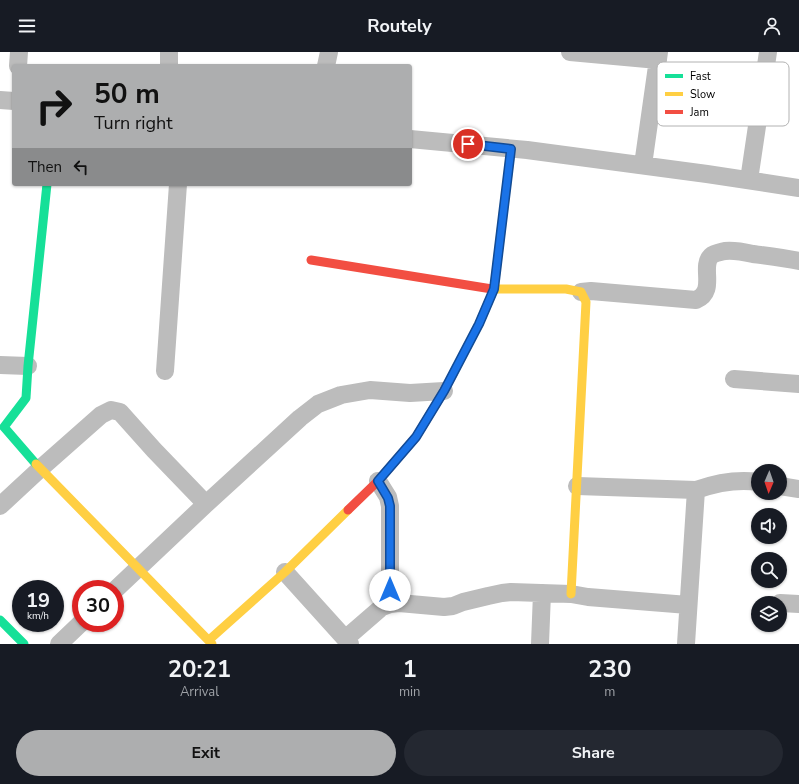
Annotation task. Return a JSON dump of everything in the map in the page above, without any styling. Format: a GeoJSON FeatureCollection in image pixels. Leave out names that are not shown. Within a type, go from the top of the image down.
{"type":"FeatureCollection","features":[{"type":"Feature","properties":{"kind":"main road"},"geometry":{"type":"LineString","coordinates":[[47,186],[26,398],[4,427],[41,468],[210,642],[285,572],[378,481],[416,437],[444,391],[479,324],[494,289],[511,149]]}},
{"type":"Feature","properties":{"kind":"main road"},"geometry":{"type":"LineString","coordinates":[[311,260],[494,289],[566,288],[581,292],[586,302],[586,310],[571,594]]}},
{"type":"Feature","properties":{"kind":"main road"},"geometry":{"type":"LineString","coordinates":[[0,620],[24,644]]}},
{"type":"Feature","properties":{"kind":"street"},"geometry":{"type":"LineString","coordinates":[[18,64],[19,52]]}},
{"type":"Feature","properties":{"kind":"street"},"geometry":{"type":"LineString","coordinates":[[169,52],[169,64]]}},
{"type":"Feature","properties":{"kind":"street"},"geometry":{"type":"LineString","coordinates":[[326,64],[329,52]]}},
{"type":"Feature","properties":{"kind":"street"},"geometry":{"type":"LineString","coordinates":[[570,52],[658,56]]}},
{"type":"Feature","properties":{"kind":"street"},"geometry":{"type":"LineString","coordinates":[[767,62],[768,52]]}},
{"type":"Feature","properties":{"kind":"street"},"geometry":{"type":"LineString","coordinates":[[643,165],[657,63]]}},
{"type":"Feature","properties":{"kind":"street"},"geometry":{"type":"LineString","coordinates":[[0,100],[12,102]]}},
{"type":"Feature","properties":{"kind":"street"},"geometry":{"type":"LineString","coordinates":[[749,180],[757,126]]}},
{"type":"Feature","properties":{"kind":"street"},"geometry":{"type":"LineString","coordinates":[[412,139],[511,149],[643,165],[799,188]]}},
{"type":"Feature","properties":{"kind":"street"},"geometry":{"type":"LineString","coordinates":[[165,371],[178,186]]}},
{"type":"Feature","properties":{"kind":"street"},"geometry":{"type":"LineString","coordinates":[[581,292],[591,291],[696,300],[704,295],[706,289],[708,262],[711,256],[718,252],[737,251],[799,261]]}},
{"type":"Feature","properties":{"kind":"street"},"geometry":{"type":"LineString","coordinates":[[0,365],[28,366]]}},
{"type":"Feature","properties":{"kind":"street"},"geometry":{"type":"LineString","coordinates":[[734,378],[799,384]]}},
{"type":"Feature","properties":{"kind":"street"},"geometry":{"type":"LineString","coordinates":[[124,581],[300,418],[318,404],[341,395],[370,390],[410,393],[444,391]]}},
{"type":"Feature","properties":{"kind":"street"},"geometry":{"type":"LineString","coordinates":[[0,506],[101,415],[111,410],[120,412],[206,504]]}},
{"type":"Feature","properties":{"kind":"street"},"geometry":{"type":"LineString","coordinates":[[378,481],[388,498],[390,506],[390,604]]}},
{"type":"Feature","properties":{"kind":"street"},"geometry":{"type":"LineString","coordinates":[[577,486],[696,490],[721,483],[751,481]]}},
{"type":"Feature","properties":{"kind":"street"},"geometry":{"type":"LineString","coordinates":[[787,487],[799,489]]}},
{"type":"Feature","properties":{"kind":"street"},"geometry":{"type":"LineString","coordinates":[[686,644],[696,490]]}},
{"type":"Feature","properties":{"kind":"street"},"geometry":{"type":"LineString","coordinates":[[285,572],[347,642],[382,607],[399,603],[444,607],[511,592],[571,594],[588,597],[688,605]]}},
{"type":"Feature","properties":{"kind":"street"},"geometry":{"type":"LineString","coordinates":[[540,644],[542,593]]}},
{"type":"Feature","properties":{"kind":"street"},"geometry":{"type":"LineString","coordinates":[[787,603],[799,604]]}},
{"type":"Feature","properties":{"kind":"street"},"geometry":{"type":"LineString","coordinates":[[59,644],[72,632]]}},
{"type":"Feature","properties":{"kind":"traffic: fast"},"geometry":{"type":"LineString","coordinates":[[36,464],[4,427],[26,398],[47,186]]}},
{"type":"Feature","properties":{"kind":"traffic: fast"},"geometry":{"type":"LineString","coordinates":[[0,620],[24,644]]}},
{"type":"Feature","properties":{"kind":"traffic: slow"},"geometry":{"type":"LineString","coordinates":[[453,374],[479,324],[494,289],[511,149]]}},
{"type":"Feature","properties":{"kind":"traffic: slow"},"geometry":{"type":"LineString","coordinates":[[492,289],[566,289],[581,292],[586,302],[571,594]]}},
{"type":"Feature","properties":{"kind":"traffic: slow"},"geometry":{"type":"LineString","coordinates":[[36,464],[212,644]]}},
{"type":"Feature","properties":{"kind":"traffic: slow"},"geometry":{"type":"LineString","coordinates":[[209,640],[285,572],[348,510]]}},
{"type":"Feature","properties":{"kind":"traffic: jam"},"geometry":{"type":"LineString","coordinates":[[311,260],[492,289]]}},
{"type":"Feature","properties":{"kind":"traffic: jam"},"geometry":{"type":"LineString","coordinates":[[348,510],[378,481],[416,437],[453,374]]}},
{"type":"Feature","properties":{"kind":"route"},"geometry":{"type":"LineString","coordinates":[[390,590],[390,506],[388,498],[378,481],[416,437],[444,391],[479,324],[494,289],[511,149],[468,144]]}}]}
